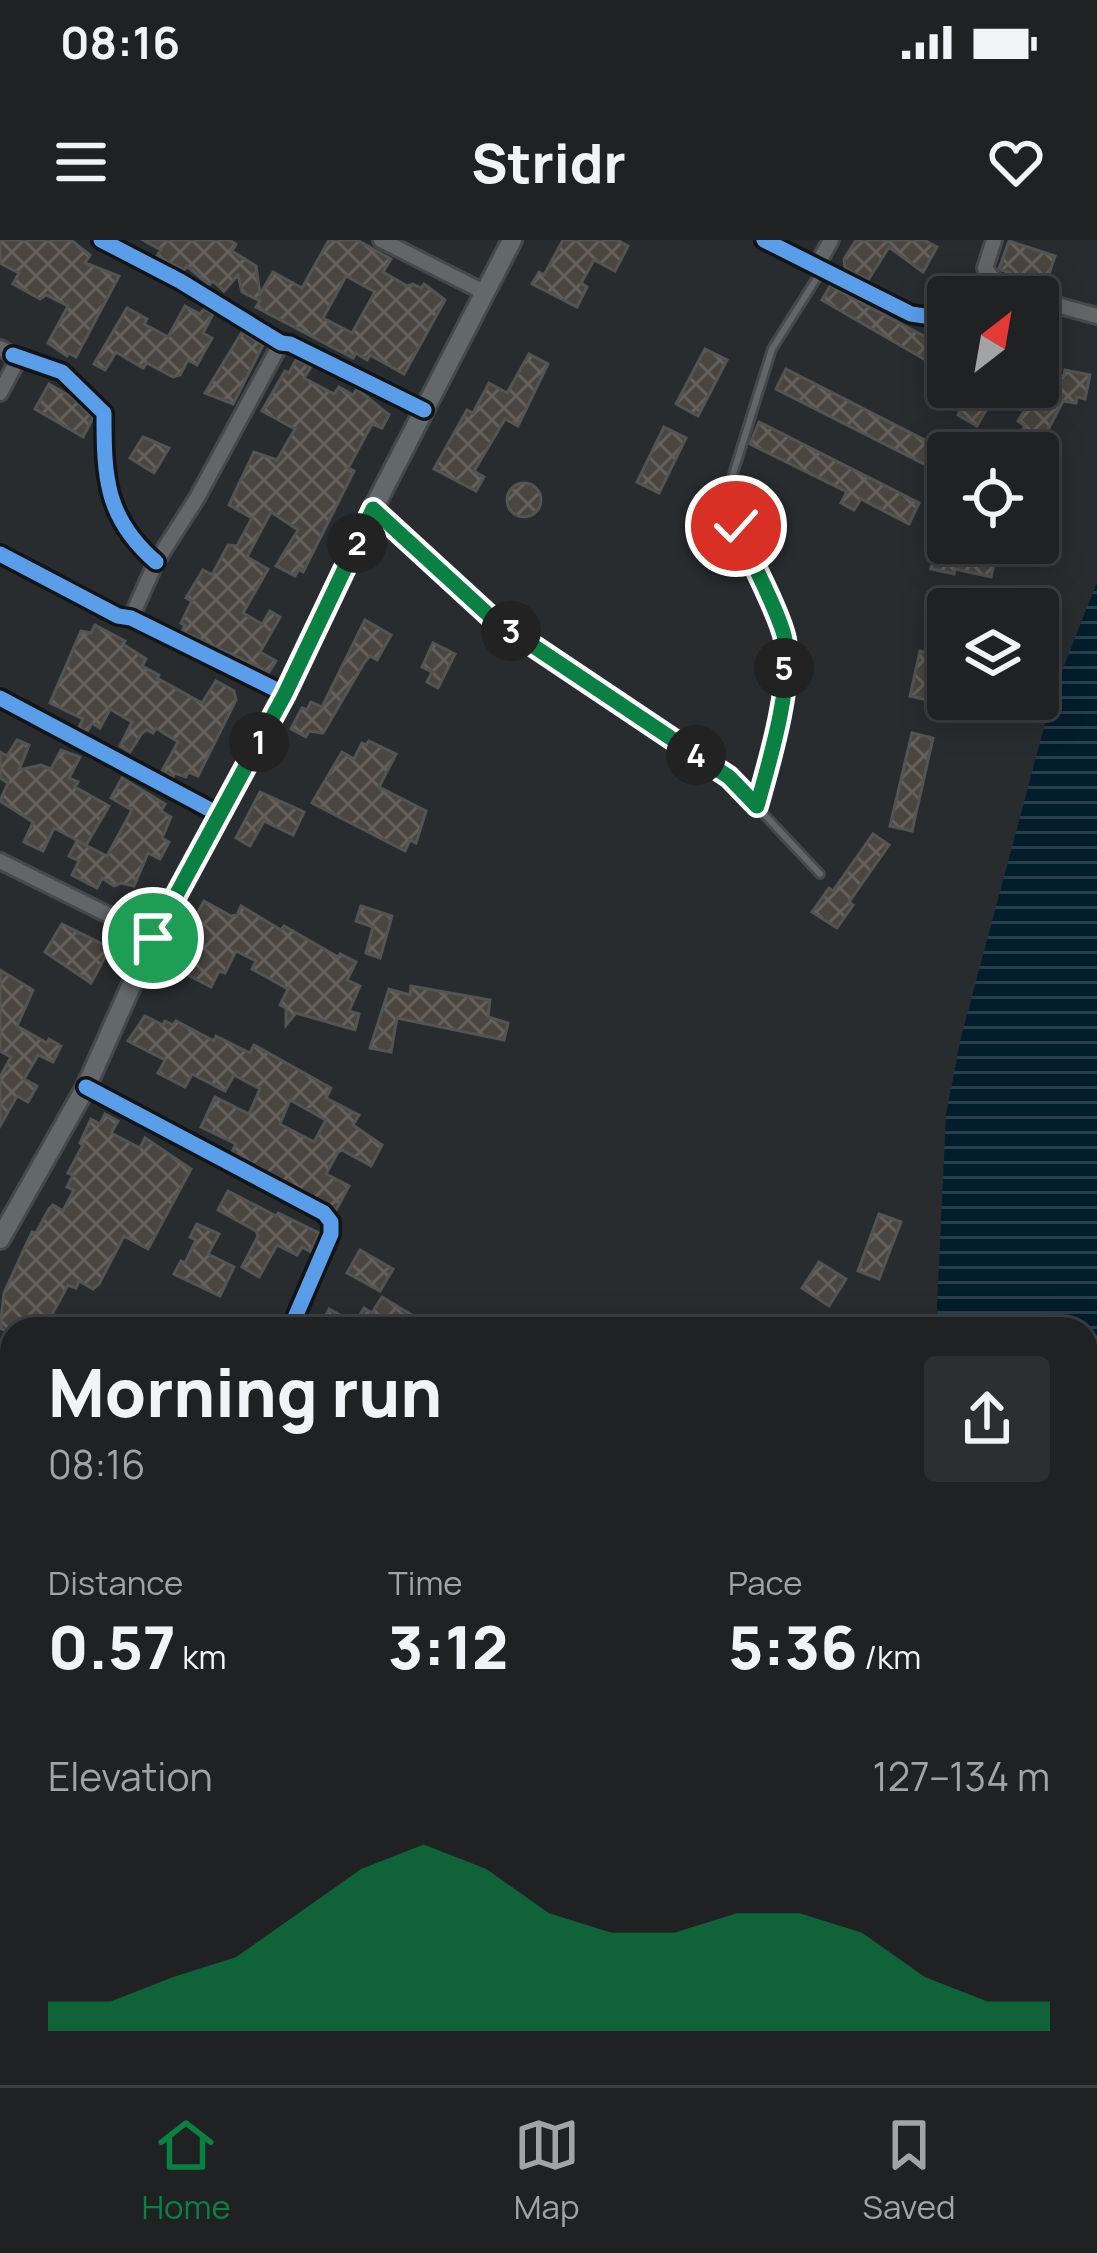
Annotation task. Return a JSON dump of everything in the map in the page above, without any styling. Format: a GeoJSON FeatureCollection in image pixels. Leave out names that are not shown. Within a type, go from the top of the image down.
{"type":"FeatureCollection","features":[{"type":"Feature","properties":{"kind":"main road"},"geometry":{"type":"LineString","coordinates":[[0,1239],[86,1087],[153,938],[285,694],[373,509],[512,240]]}},
{"type":"Feature","properties":{"kind":"street"},"geometry":{"type":"LineString","coordinates":[[101,240],[180,281],[281,343],[424,410]]}},
{"type":"Feature","properties":{"kind":"street"},"geometry":{"type":"LineString","coordinates":[[381,240],[484,292]]}},
{"type":"Feature","properties":{"kind":"street"},"geometry":{"type":"LineString","coordinates":[[764,240],[911,314],[927,316]]}},
{"type":"Feature","properties":{"kind":"street"},"geometry":{"type":"LineString","coordinates":[[819,268],[831,240]]}},
{"type":"Feature","properties":{"kind":"street"},"geometry":{"type":"LineString","coordinates":[[990,276],[986,268],[994,240]]}},
{"type":"Feature","properties":{"kind":"street"},"geometry":{"type":"LineString","coordinates":[[1059,306],[1097,316]]}},
{"type":"Feature","properties":{"kind":"street"},"geometry":{"type":"LineString","coordinates":[[131,617],[156,562],[197,498],[281,343]]}},
{"type":"Feature","properties":{"kind":"street"},"geometry":{"type":"LineString","coordinates":[[6,352],[62,372],[104,413],[104,459],[114,510],[129,538],[156,562]]}},
{"type":"Feature","properties":{"kind":"street"},"geometry":{"type":"LineString","coordinates":[[0,393],[14,367],[6,352]]}},
{"type":"Feature","properties":{"kind":"street"},"geometry":{"type":"LineString","coordinates":[[0,554],[118,616],[131,617],[285,694]]}},
{"type":"Feature","properties":{"kind":"street"},"geometry":{"type":"LineString","coordinates":[[0,698],[220,815]]}},
{"type":"Feature","properties":{"kind":"street"},"geometry":{"type":"LineString","coordinates":[[0,861],[153,938]]}},
{"type":"Feature","properties":{"kind":"street"},"geometry":{"type":"LineString","coordinates":[[86,1087],[324,1213],[332,1222],[331,1234],[295,1317]]}},
{"type":"Feature","properties":{"kind":"lane"},"geometry":{"type":"LineString","coordinates":[[757,806],[783,692],[785,640],[736,526],[729,487],[772,349],[819,268]]}},
{"type":"Feature","properties":{"kind":"lane"},"geometry":{"type":"LineString","coordinates":[[373,509],[493,619],[729,777],[820,874]]}},
{"type":"Feature","properties":{"kind":"water"},"geometry":{"type":"Polygon","coordinates":[[[1097,582],[1097,1317],[937,1317],[946,1115],[961,1037],[1046,720],[1059,720],[1059,679],[1097,582]]]}},
{"type":"Feature","properties":{"kind":"building"},"geometry":{"type":"Polygon","coordinates":[[[0,240],[71,240],[90,255],[85,263],[119,276],[76,357],[48,343],[68,306],[46,295],[40,299],[13,284],[19,273],[0,263],[0,240]]]}},
{"type":"Feature","properties":{"kind":"building"},"geometry":{"type":"Polygon","coordinates":[[[143,240],[229,240],[236,244],[232,251],[256,266],[260,294],[273,272],[302,288],[329,240],[357,240],[391,259],[383,272],[407,286],[421,288],[424,284],[445,300],[404,374],[370,355],[367,360],[356,353],[353,358],[256,307],[260,301],[242,292],[238,275],[224,291],[187,266],[184,270],[157,256],[161,250],[143,240]],[[346,276],[323,318],[352,333],[375,292],[346,276]]]}},
{"type":"Feature","properties":{"kind":"building"},"geometry":{"type":"Polygon","coordinates":[[[563,240],[617,240],[628,246],[615,271],[594,260],[581,283],[587,287],[577,307],[532,284],[539,272],[544,275],[563,240]]]}},
{"type":"Feature","properties":{"kind":"building"},"geometry":{"type":"Polygon","coordinates":[[[856,240],[924,240],[937,247],[923,272],[889,247],[868,280],[845,268],[844,259],[856,240]]]}},
{"type":"Feature","properties":{"kind":"building"},"geometry":{"type":"Polygon","coordinates":[[[1009,241],[1055,256],[1048,276],[1018,276],[999,269],[1009,241]]]}},
{"type":"Feature","properties":{"kind":"building"},"geometry":{"type":"Polygon","coordinates":[[[830,286],[927,338],[927,361],[822,300],[830,286]]]}},
{"type":"Feature","properties":{"kind":"building"},"geometry":{"type":"Polygon","coordinates":[[[185,306],[213,314],[203,333],[212,338],[197,365],[188,360],[180,375],[173,377],[147,363],[143,368],[116,352],[105,370],[94,364],[127,308],[168,337],[185,306]]]}},
{"type":"Feature","properties":{"kind":"building"},"geometry":{"type":"Polygon","coordinates":[[[242,332],[263,345],[233,404],[205,393],[242,332]]]}},
{"type":"Feature","properties":{"kind":"building"},"geometry":{"type":"Polygon","coordinates":[[[705,349],[727,360],[698,416],[676,404],[705,349]]]}},
{"type":"Feature","properties":{"kind":"building"},"geometry":{"type":"Polygon","coordinates":[[[529,354],[548,364],[518,426],[505,419],[474,471],[484,477],[476,491],[434,469],[467,410],[473,413],[489,383],[507,393],[529,354]]]}},
{"type":"Feature","properties":{"kind":"building"},"geometry":{"type":"Polygon","coordinates":[[[296,360],[311,367],[304,378],[334,394],[339,387],[353,395],[357,389],[389,415],[382,428],[372,424],[303,572],[299,569],[295,576],[276,566],[298,530],[271,512],[247,557],[268,569],[243,613],[262,624],[270,611],[280,617],[260,652],[276,661],[269,672],[182,631],[181,623],[192,601],[186,598],[203,570],[212,575],[228,545],[237,546],[252,518],[229,505],[254,452],[277,460],[295,429],[262,411],[296,360]]]}},
{"type":"Feature","properties":{"kind":"building"},"geometry":{"type":"Polygon","coordinates":[[[786,369],[927,441],[927,465],[776,389],[786,369]]]}},
{"type":"Feature","properties":{"kind":"building"},"geometry":{"type":"Polygon","coordinates":[[[1065,370],[1090,375],[1085,399],[1063,401],[1047,432],[1022,432],[1025,426],[1018,421],[1026,408],[1046,412],[1047,408],[1059,408],[1059,375],[1064,376],[1065,370]]]}},
{"type":"Feature","properties":{"kind":"building"},"geometry":{"type":"Polygon","coordinates":[[[49,384],[93,418],[83,437],[35,409],[49,384]]]}},
{"type":"Feature","properties":{"kind":"building"},"geometry":{"type":"Polygon","coordinates":[[[962,408],[987,408],[977,426],[958,415],[962,408]]]}},
{"type":"Feature","properties":{"kind":"building"},"geometry":{"type":"Polygon","coordinates":[[[759,422],[919,503],[909,524],[861,499],[854,510],[841,503],[847,492],[750,444],[759,422]]]}},
{"type":"Feature","properties":{"kind":"building"},"geometry":{"type":"Polygon","coordinates":[[[664,427],[686,438],[659,493],[637,482],[664,427]]]}},
{"type":"Feature","properties":{"kind":"building"},"geometry":{"type":"Polygon","coordinates":[[[143,437],[169,448],[154,473],[130,458],[143,437]]]}},
{"type":"Feature","properties":{"kind":"building"},"geometry":{"type":"Polygon","coordinates":[[[524,483],[536,488],[541,500],[536,512],[524,517],[512,512],[507,500],[512,488],[524,483]]]}},
{"type":"Feature","properties":{"kind":"building"},"geometry":{"type":"Polygon","coordinates":[[[933,564],[994,564],[991,577],[931,569],[933,564]]]}},
{"type":"Feature","properties":{"kind":"building"},"geometry":{"type":"Polygon","coordinates":[[[365,620],[391,635],[377,660],[370,656],[364,663],[323,733],[309,731],[306,737],[291,729],[302,708],[307,710],[311,702],[322,707],[365,620]]]}},
{"type":"Feature","properties":{"kind":"building"},"geometry":{"type":"Polygon","coordinates":[[[95,625],[125,641],[146,659],[142,666],[157,678],[202,703],[216,681],[234,691],[236,700],[198,776],[188,772],[186,777],[174,773],[173,777],[162,771],[178,742],[156,728],[153,733],[142,733],[130,752],[120,746],[132,722],[110,709],[100,728],[92,723],[87,732],[79,727],[83,719],[50,703],[81,631],[91,633],[95,625]]]}},
{"type":"Feature","properties":{"kind":"building"},"geometry":{"type":"Polygon","coordinates":[[[433,643],[455,654],[438,688],[427,682],[432,672],[422,667],[433,643]]]}},
{"type":"Feature","properties":{"kind":"building"},"geometry":{"type":"Polygon","coordinates":[[[920,651],[927,653],[927,700],[910,696],[920,651]]]}},
{"type":"Feature","properties":{"kind":"building"},"geometry":{"type":"Polygon","coordinates":[[[912,733],[933,738],[912,831],[890,826],[912,733]]]}},
{"type":"Feature","properties":{"kind":"building"},"geometry":{"type":"Polygon","coordinates":[[[17,740],[29,745],[19,770],[41,765],[51,769],[61,750],[80,757],[69,778],[78,782],[75,787],[109,806],[86,845],[54,828],[43,851],[24,842],[33,822],[0,801],[8,783],[0,778],[0,752],[7,756],[17,740]]]}},
{"type":"Feature","properties":{"kind":"building"},"geometry":{"type":"Polygon","coordinates":[[[369,741],[396,754],[379,787],[426,811],[416,843],[410,840],[405,851],[312,803],[342,752],[354,759],[362,743],[369,741]]]}},
{"type":"Feature","properties":{"kind":"building"},"geometry":{"type":"Polygon","coordinates":[[[122,778],[165,804],[161,811],[171,817],[162,838],[169,842],[160,859],[148,853],[134,886],[114,886],[102,878],[97,888],[72,875],[79,861],[69,856],[77,841],[107,856],[132,810],[111,798],[122,778]]]}},
{"type":"Feature","properties":{"kind":"building"},"geometry":{"type":"Polygon","coordinates":[[[260,792],[304,812],[293,835],[264,821],[250,846],[236,838],[260,792]]]}},
{"type":"Feature","properties":{"kind":"building"},"geometry":{"type":"Polygon","coordinates":[[[873,834],[889,845],[849,902],[853,905],[837,928],[812,912],[829,888],[833,891],[873,834]]]}},
{"type":"Feature","properties":{"kind":"building"},"geometry":{"type":"Polygon","coordinates":[[[204,901],[231,916],[241,906],[281,930],[284,926],[356,962],[347,980],[360,986],[349,1011],[359,1014],[355,1030],[296,1013],[286,1025],[286,1008],[280,1005],[288,989],[252,969],[256,961],[236,951],[211,987],[173,967],[170,963],[204,901]]]}},
{"type":"Feature","properties":{"kind":"building"},"geometry":{"type":"Polygon","coordinates":[[[361,906],[392,916],[380,958],[366,953],[373,927],[356,921],[361,906]]]}},
{"type":"Feature","properties":{"kind":"building"},"geometry":{"type":"Polygon","coordinates":[[[62,924],[110,948],[91,983],[45,952],[62,924]]]}},
{"type":"Feature","properties":{"kind":"building"},"geometry":{"type":"Polygon","coordinates":[[[0,970],[33,990],[17,1026],[61,1046],[53,1062],[38,1055],[24,1079],[37,1086],[28,1102],[17,1096],[0,1126],[0,1077],[11,1057],[0,1051],[0,970]]]}},
{"type":"Feature","properties":{"kind":"building"},"geometry":{"type":"Polygon","coordinates":[[[411,986],[490,1000],[488,1017],[508,1023],[504,1040],[397,1018],[391,1052],[370,1048],[389,989],[410,995],[411,986]]]}},
{"type":"Feature","properties":{"kind":"building"},"geometry":{"type":"Polygon","coordinates":[[[145,1016],[163,1025],[176,1021],[250,1053],[254,1045],[331,1088],[326,1098],[359,1115],[353,1125],[382,1145],[371,1166],[338,1152],[326,1174],[349,1186],[336,1210],[232,1152],[236,1144],[201,1127],[215,1097],[249,1114],[260,1089],[234,1075],[225,1091],[192,1074],[185,1087],[158,1073],[165,1060],[128,1041],[145,1016]],[[290,1100],[280,1124],[314,1142],[326,1120],[290,1100]]]}},
{"type":"Feature","properties":{"kind":"building"},"geometry":{"type":"Polygon","coordinates":[[[105,1114],[118,1121],[111,1133],[140,1148],[145,1138],[191,1169],[148,1249],[124,1236],[93,1289],[79,1281],[76,1288],[68,1285],[51,1317],[1,1317],[4,1293],[32,1232],[36,1233],[53,1205],[63,1211],[74,1190],[67,1187],[73,1175],[68,1173],[80,1143],[91,1119],[100,1124],[105,1114]]]}},
{"type":"Feature","properties":{"kind":"building"},"geometry":{"type":"Polygon","coordinates":[[[228,1191],[319,1233],[311,1252],[302,1247],[297,1255],[277,1245],[259,1277],[242,1267],[258,1236],[218,1210],[228,1191]]]}},
{"type":"Feature","properties":{"kind":"building"},"geometry":{"type":"Polygon","coordinates":[[[879,1214],[901,1222],[879,1279],[858,1271],[879,1214]]]}},
{"type":"Feature","properties":{"kind":"building"},"geometry":{"type":"Polygon","coordinates":[[[197,1224],[219,1234],[208,1254],[234,1267],[220,1296],[174,1274],[196,1240],[190,1237],[197,1224]]]}},
{"type":"Feature","properties":{"kind":"building"},"geometry":{"type":"Polygon","coordinates":[[[360,1250],[393,1269],[380,1291],[347,1273],[360,1250]]]}},
{"type":"Feature","properties":{"kind":"building"},"geometry":{"type":"Polygon","coordinates":[[[819,1262],[846,1279],[829,1306],[802,1288],[819,1262]]]}},
{"type":"Feature","properties":{"kind":"building"},"geometry":{"type":"Polygon","coordinates":[[[382,1297],[415,1317],[359,1317],[364,1308],[372,1313],[382,1297]]]}},
{"type":"Feature","properties":{"kind":"cycle path"},"geometry":{"type":"LineString","coordinates":[[101,240],[180,281],[281,343],[424,410]]}},
{"type":"Feature","properties":{"kind":"cycle path"},"geometry":{"type":"LineString","coordinates":[[764,240],[911,314],[927,316]]}},
{"type":"Feature","properties":{"kind":"cycle path"},"geometry":{"type":"LineString","coordinates":[[13,355],[62,372],[104,413],[111,495],[126,529],[156,562]]}},
{"type":"Feature","properties":{"kind":"cycle path"},"geometry":{"type":"LineString","coordinates":[[0,554],[118,616],[131,618],[285,694]]}},
{"type":"Feature","properties":{"kind":"cycle path"},"geometry":{"type":"LineString","coordinates":[[0,698],[220,815]]}},
{"type":"Feature","properties":{"kind":"cycle path"},"geometry":{"type":"LineString","coordinates":[[86,1087],[324,1213],[331,1222],[331,1234],[295,1317]]}},
{"type":"Feature","properties":{"kind":"route"},"geometry":{"type":"LineString","coordinates":[[153,938],[285,694],[373,509],[493,619],[729,777],[757,806],[783,692],[785,640],[736,526]]}}]}
